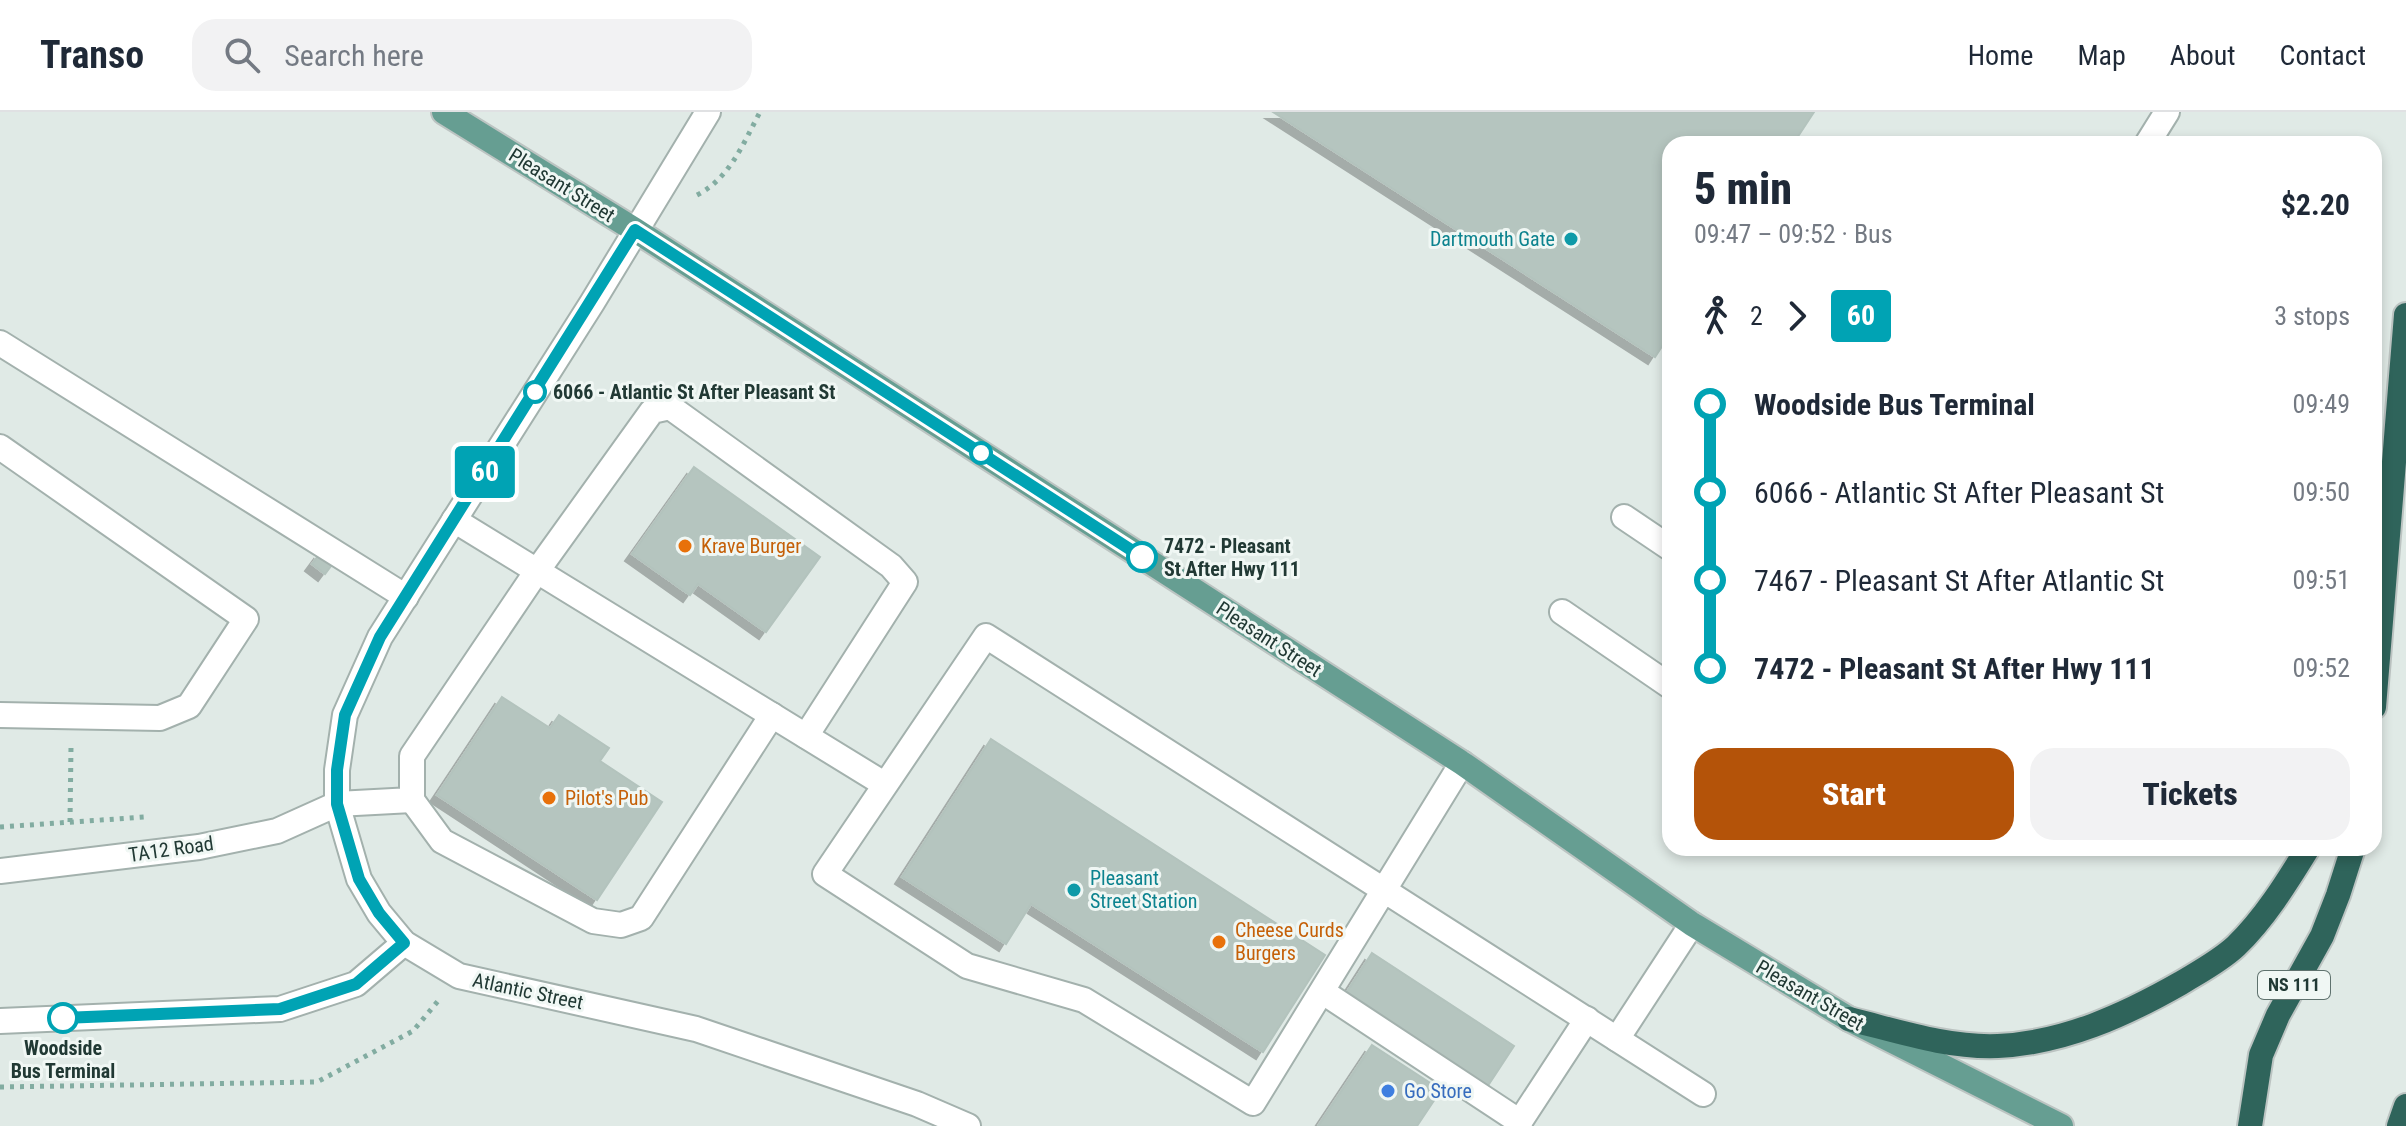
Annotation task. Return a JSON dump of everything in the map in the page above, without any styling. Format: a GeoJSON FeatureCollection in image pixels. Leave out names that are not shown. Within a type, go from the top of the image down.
{"type":"FeatureCollection","features":[{"type":"Feature","properties":{"kind":"highway"},"geometry":{"type":"LineString","coordinates":[[2382,609],[2406,315]]}},
{"type":"Feature","properties":{"kind":"highway"},"geometry":{"type":"LineString","coordinates":[[1849,1019],[1920,1038],[1998,1046],[2052,1038],[2124,1014],[2189,978],[2234,948],[2283,888],[2303,856]]}},
{"type":"Feature","properties":{"kind":"highway","name":"NS 111"},"geometry":{"type":"LineString","coordinates":[[2250,1126],[2261,1055],[2278,1015],[2322,936],[2350,856]]}},
{"type":"Feature","properties":{"kind":"highway"},"geometry":{"type":"LineString","coordinates":[[2399,1126],[2406,1106]]}},
{"type":"Feature","properties":{"kind":"main road","name":"Pleasant Street"},"geometry":{"type":"LineString","coordinates":[[444,112],[635,230],[1462,763],[1692,924],[1849,1019],[2061,1126]]}},
{"type":"Feature","properties":{"kind":"street","name":"Atlantic Street"},"geometry":{"type":"LineString","coordinates":[[708,112],[380,637],[345,715],[337,770],[337,804],[359,879],[379,913],[404,943],[459,976],[696,1029],[917,1104],[968,1126]]}},
{"type":"Feature","properties":{"kind":"street"},"geometry":{"type":"LineString","coordinates":[[2152,136],[2167,112]]}},
{"type":"Feature","properties":{"kind":"street"},"geometry":{"type":"LineString","coordinates":[[0,343],[406,597]]}},
{"type":"Feature","properties":{"kind":"street"},"geometry":{"type":"LineString","coordinates":[[772,715],[641,918],[621,925],[593,921],[442,841],[412,800],[412,756],[537,571],[652,411],[670,407],[891,566],[905,582],[806,736]]}},
{"type":"Feature","properties":{"kind":"street"},"geometry":{"type":"LineString","coordinates":[[0,447],[246,619],[189,706],[160,718],[0,715]]}},
{"type":"Feature","properties":{"kind":"street"},"geometry":{"type":"LineString","coordinates":[[1624,517],[1662,543]]}},
{"type":"Feature","properties":{"kind":"street"},"geometry":{"type":"LineString","coordinates":[[454,520],[884,784]]}},
{"type":"Feature","properties":{"kind":"street"},"geometry":{"type":"LineString","coordinates":[[1562,612],[1662,681]]}},
{"type":"Feature","properties":{"kind":"street"},"geometry":{"type":"LineString","coordinates":[[1462,763],[1386,891],[1253,1103],[1084,1000],[967,966],[825,874],[986,636],[1386,891],[1587,1019],[1703,1094]]}},
{"type":"Feature","properties":{"kind":"street"},"geometry":{"type":"LineString","coordinates":[[337,804],[412,800]]}},
{"type":"Feature","properties":{"kind":"street","name":"TA12 Road"},"geometry":{"type":"LineString","coordinates":[[0,871],[199,847],[277,831],[337,804]]}},
{"type":"Feature","properties":{"kind":"street"},"geometry":{"type":"LineString","coordinates":[[1617,1039],[1692,924]]}},
{"type":"Feature","properties":{"kind":"street"},"geometry":{"type":"LineString","coordinates":[[0,1021],[280,1009],[356,984],[404,943]]}},
{"type":"Feature","properties":{"kind":"street"},"geometry":{"type":"LineString","coordinates":[[1323,992],[1519,1124],[1587,1019]]}},
{"type":"Feature","properties":{"kind":"path"},"geometry":{"type":"LineString","coordinates":[[70,822],[72,717]]}},
{"type":"Feature","properties":{"kind":"path"},"geometry":{"type":"LineString","coordinates":[[0,827],[160,816]]}},
{"type":"Feature","properties":{"kind":"path"},"geometry":{"type":"LineString","coordinates":[[0,1087],[317,1082],[413,1031],[459,976]]}},
{"type":"Feature","properties":{"kind":"building","name":"Dartmouth Gate"},"geometry":{"type":"Polygon","coordinates":[[[1273,112],[1814,112],[1798,136],[1662,136],[1662,346],[1655,357],[1273,112]]]}},
{"type":"Feature","properties":{"kind":"building"},"geometry":{"type":"Polygon","coordinates":[[[694,467],[820,557],[766,632],[698,584],[690,595],[632,554],[694,467]]]}},
{"type":"Feature","properties":{"kind":"building"},"geometry":{"type":"Polygon","coordinates":[[[321,552],[334,562],[325,574],[312,564],[321,552]]]}},
{"type":"Feature","properties":{"kind":"building","name":"Pilot's Pub"},"geometry":{"type":"Polygon","coordinates":[[[502,697],[550,728],[559,715],[609,748],[600,761],[662,802],[597,900],[437,795],[502,697]]]}},
{"type":"Feature","properties":{"kind":"building","name":"Pleasant Street Station"},"geometry":{"type":"Polygon","coordinates":[[[991,739],[1325,955],[1263,1052],[1031,904],[1006,944],[902,877],[991,739]]]}},
{"type":"Feature","properties":{"kind":"building"},"geometry":{"type":"Polygon","coordinates":[[[1372,953],[1514,1046],[1487,1087],[1345,995],[1372,953]]]}},
{"type":"Feature","properties":{"kind":"building"},"geometry":{"type":"Polygon","coordinates":[[[1372,1045],[1441,1090],[1417,1126],[1318,1126],[1372,1045]]]}},
{"type":"Feature","properties":{"kind":"bus line","name":"60"},"geometry":{"type":"LineString","coordinates":[[63,1018],[280,1009],[356,984],[404,943],[379,913],[359,879],[337,804],[337,770],[345,715],[380,637],[635,230],[1142,557]]}},
{"type":"Feature","properties":{"kind":"place","name":"Dartmouth Gate"},"geometry":{"type":"Point","coordinates":[1571,239]}},
{"type":"Feature","properties":{"kind":"place","name":"6066 - Atlantic St After Pleasant St"},"geometry":{"type":"Point","coordinates":[535,392]}},
{"type":"Feature","properties":{"kind":"place","name":"Krave Burger"},"geometry":{"type":"Point","coordinates":[685,546]}},
{"type":"Feature","properties":{"kind":"place","name":"7472 - Pleasant St After Hwy 111"},"geometry":{"type":"Point","coordinates":[1142,557]}},
{"type":"Feature","properties":{"kind":"place","name":"Pilot's Pub"},"geometry":{"type":"Point","coordinates":[549,798]}},
{"type":"Feature","properties":{"kind":"place","name":"Pleasant Street Station"},"geometry":{"type":"Point","coordinates":[1074,890]}},
{"type":"Feature","properties":{"kind":"place","name":"Cheese Curds Burgers"},"geometry":{"type":"Point","coordinates":[1219,942]}},
{"type":"Feature","properties":{"kind":"place","name":"Woodside Bus Terminal"},"geometry":{"type":"Point","coordinates":[63,1018]}},
{"type":"Feature","properties":{"kind":"place","name":"Go Store"},"geometry":{"type":"Point","coordinates":[1388,1091]}}]}
